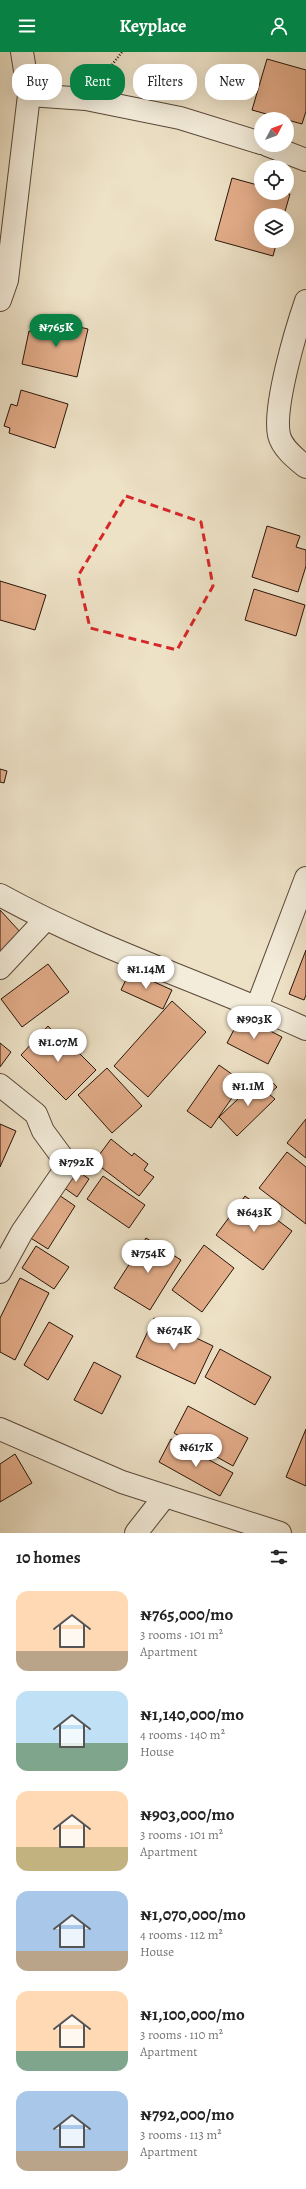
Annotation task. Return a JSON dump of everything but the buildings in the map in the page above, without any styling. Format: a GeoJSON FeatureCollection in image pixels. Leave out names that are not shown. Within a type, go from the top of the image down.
{"type":"FeatureCollection","features":[{"type":"Feature","properties":{"kind":"street"},"geometry":{"type":"LineString","coordinates":[[22,52],[24,64]]}},
{"type":"Feature","properties":{"kind":"street"},"geometry":{"type":"LineString","coordinates":[[0,300],[7,280],[16,219],[28,100]]}},
{"type":"Feature","properties":{"kind":"street"},"geometry":{"type":"LineString","coordinates":[[91,100],[180,118],[254,141]]}},
{"type":"Feature","properties":{"kind":"street"},"geometry":{"type":"LineString","coordinates":[[285,152],[306,160]]}},
{"type":"Feature","properties":{"kind":"street"},"geometry":{"type":"LineString","coordinates":[[306,301],[277,416],[279,436],[292,456],[306,467]]}},
{"type":"Feature","properties":{"kind":"street"},"geometry":{"type":"LineString","coordinates":[[257,1007],[306,878]]}},
{"type":"Feature","properties":{"kind":"street"},"geometry":{"type":"LineString","coordinates":[[0,895],[45,920],[257,1007],[306,1029]]}},
{"type":"Feature","properties":{"kind":"street"},"geometry":{"type":"LineString","coordinates":[[0,968],[45,920]]}},
{"type":"Feature","properties":{"kind":"street"},"geometry":{"type":"LineString","coordinates":[[0,1085],[36,1114],[43,1131],[68,1165],[22,1232],[0,1272]]}},
{"type":"Feature","properties":{"kind":"street"},"geometry":{"type":"LineString","coordinates":[[0,1429],[122,1482],[280,1533]]}},
{"type":"Feature","properties":{"kind":"street"},"geometry":{"type":"LineString","coordinates":[[136,1533],[165,1496]]}},
{"type":"Feature","properties":{"kind":"path"},"geometry":{"type":"LineString","coordinates":[[113,64],[122,52]]}},
{"type":"Feature","properties":{"kind":"highlighted area"},"geometry":{"type":"Polygon","coordinates":[[[126,496],[201,522],[213,586],[177,650],[90,628],[78,576],[126,496]]]}}]}
